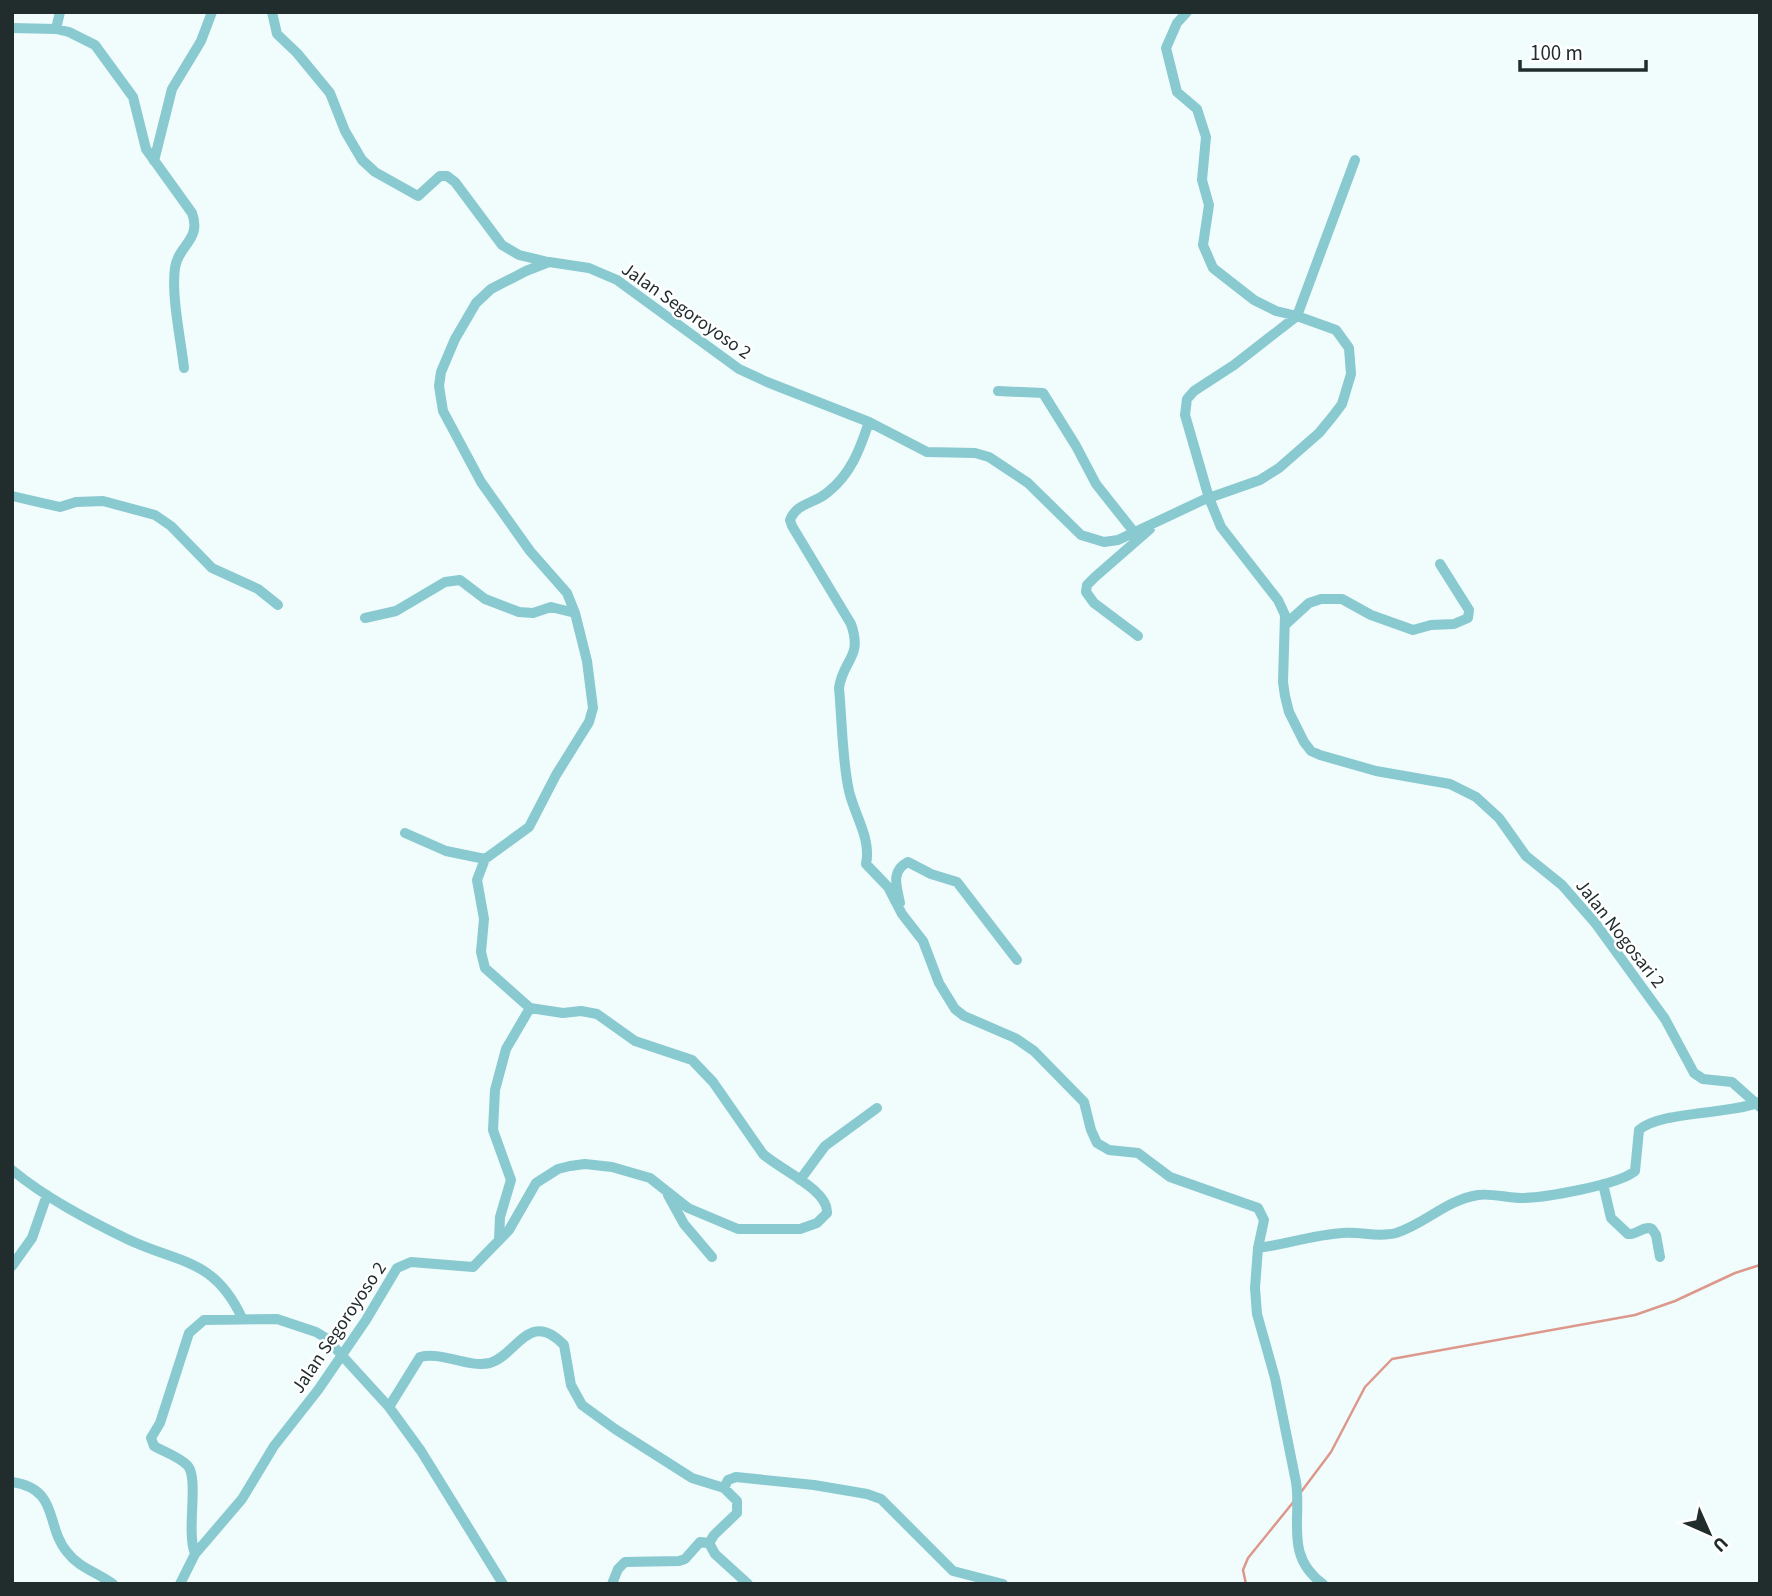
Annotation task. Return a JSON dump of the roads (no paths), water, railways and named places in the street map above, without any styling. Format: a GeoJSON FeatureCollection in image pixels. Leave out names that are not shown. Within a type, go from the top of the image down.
{"type":"FeatureCollection","features":[{"type":"Feature","properties":{"kind":"street"},"geometry":{"type":"LineString","coordinates":[[56,29],[60,12]]}},
{"type":"Feature","properties":{"kind":"street"},"geometry":{"type":"LineString","coordinates":[[154,162],[172,89],[201,41],[212,12]]}},
{"type":"Feature","properties":{"kind":"street","name":"Jalan Segoroyoso 2"},"geometry":{"type":"LineString","coordinates":[[272,12],[277,34],[297,53],[330,93],[345,131],[368,166],[406,191],[418,196],[440,176],[447,176],[455,182],[502,245],[519,255],[589,268],[617,280],[739,369],[869,422],[927,452],[975,453],[989,457],[1028,483],[1081,534],[1091,539],[1111,542],[1209,498],[1260,480],[1279,468],[1319,433],[1342,404],[1350,379],[1349,348],[1336,330],[1276,311],[1254,300],[1213,268],[1203,245],[1209,205],[1202,180],[1206,136],[1197,109],[1177,92],[1166,48],[1177,23],[1187,12]]}},
{"type":"Feature","properties":{"kind":"street"},"geometry":{"type":"LineString","coordinates":[[12,28],[56,29],[89,40],[101,51],[133,97],[142,139],[154,162],[192,213],[195,232],[176,262],[174,278],[184,369]]}},
{"type":"Feature","properties":{"kind":"street"},"geometry":{"type":"LineString","coordinates":[[1297,316],[1355,160]]}},
{"type":"Feature","properties":{"kind":"street"},"geometry":{"type":"LineString","coordinates":[[499,1240],[500,1217],[511,1180],[494,1130],[495,1090],[506,1049],[530,1008],[485,968],[481,952],[485,919],[477,880],[485,859],[529,827],[556,775],[589,722],[593,709],[586,661],[575,613],[567,593],[530,551],[481,482],[443,411],[439,387],[441,372],[455,339],[476,303],[491,289],[549,262]]}},
{"type":"Feature","properties":{"kind":"street","name":"Jalan Nogosari 2"},"geometry":{"type":"LineString","coordinates":[[1297,316],[1234,365],[1194,391],[1187,398],[1185,415],[1209,498],[1221,527],[1283,609],[1286,624],[1284,696],[1297,732],[1311,751],[1376,771],[1450,784],[1462,788],[1482,802],[1499,818],[1526,856],[1562,886],[1596,924],[1665,1019],[1694,1073],[1703,1079],[1732,1082],[1759,1104]]}},
{"type":"Feature","properties":{"kind":"street"},"geometry":{"type":"LineString","coordinates":[[998,391],[1043,393],[1076,446],[1089,473],[1134,533]]}},
{"type":"Feature","properties":{"kind":"street"},"geometry":{"type":"LineString","coordinates":[[869,422],[860,450],[850,468],[827,494],[800,506],[790,520],[855,634],[855,653],[841,676],[839,688],[847,783],[851,803],[868,848],[866,864],[888,887],[902,914],[923,941],[939,983],[959,1013],[1015,1038],[1034,1051],[1084,1102],[1097,1143],[1109,1150],[1138,1153],[1170,1177],[1258,1208],[1262,1213],[1264,1220],[1258,1248],[1255,1288],[1257,1314],[1269,1355],[1299,1496],[1295,1538],[1316,1582]]}},
{"type":"Feature","properties":{"kind":"street"},"geometry":{"type":"LineString","coordinates":[[12,496],[60,507],[76,502],[103,501],[155,515],[171,526],[212,568],[258,589],[278,605]]}},
{"type":"Feature","properties":{"kind":"street"},"geometry":{"type":"LineString","coordinates":[[1138,636],[1094,603],[1086,592],[1087,585],[1161,520]]}},
{"type":"Feature","properties":{"kind":"street"},"geometry":{"type":"LineString","coordinates":[[1286,624],[1315,600],[1334,598],[1348,601],[1371,615],[1408,629],[1459,623],[1468,618],[1469,610],[1440,564]]}},
{"type":"Feature","properties":{"kind":"street"},"geometry":{"type":"LineString","coordinates":[[366,618],[396,611],[453,580],[460,580],[485,598],[519,612],[533,613],[551,607],[575,613]]}},
{"type":"Feature","properties":{"kind":"street"},"geometry":{"type":"LineString","coordinates":[[405,833],[446,851],[485,859]]}},
{"type":"Feature","properties":{"kind":"street"},"geometry":{"type":"LineString","coordinates":[[902,914],[895,878],[897,871],[908,862],[931,874],[957,881],[1017,960]]}},
{"type":"Feature","properties":{"kind":"street","name":"Jalan Segoroyoso 2"},"geometry":{"type":"LineString","coordinates":[[180,1584],[195,1554],[242,1499],[274,1446],[342,1356],[397,1268],[411,1262],[474,1267],[509,1230],[536,1184],[558,1170],[585,1164],[612,1167],[650,1178],[688,1208],[738,1229],[789,1230],[810,1227],[824,1219],[827,1204],[823,1199],[763,1154],[713,1082],[692,1060],[635,1041],[597,1014],[530,1008]]}},
{"type":"Feature","properties":{"kind":"street"},"geometry":{"type":"LineString","coordinates":[[1258,1248],[1341,1233],[1396,1233],[1452,1202],[1478,1195],[1535,1197],[1603,1184],[1629,1176],[1635,1171],[1639,1130],[1643,1127],[1667,1119],[1759,1104]]}},
{"type":"Feature","properties":{"kind":"street"},"geometry":{"type":"LineString","coordinates":[[800,1180],[825,1146],[877,1108]]}},
{"type":"Feature","properties":{"kind":"street"},"geometry":{"type":"LineString","coordinates":[[12,1170],[47,1195],[128,1239],[190,1262],[203,1270],[232,1296],[242,1318]]}},
{"type":"Feature","properties":{"kind":"street"},"geometry":{"type":"LineString","coordinates":[[1603,1184],[1613,1221],[1628,1234],[1646,1227],[1652,1228],[1660,1256]]}},
{"type":"Feature","properties":{"kind":"street"},"geometry":{"type":"LineString","coordinates":[[665,1189],[684,1224],[712,1257]]}},
{"type":"Feature","properties":{"kind":"street"},"geometry":{"type":"LineString","coordinates":[[12,1266],[32,1238],[47,1195]]}},
{"type":"Feature","properties":{"kind":"street"},"geometry":{"type":"LineString","coordinates":[[195,1554],[190,1539],[191,1471],[184,1462],[154,1446],[151,1438],[160,1423],[192,1329],[204,1320],[277,1319],[322,1335],[389,1407],[429,1463],[503,1584]]}},
{"type":"Feature","properties":{"kind":"street"},"geometry":{"type":"LineString","coordinates":[[389,1407],[419,1357],[464,1363],[490,1363],[521,1337],[538,1332],[551,1335],[564,1345],[571,1385],[582,1405],[692,1478],[724,1488],[737,1500],[735,1516],[709,1543]]}},
{"type":"Feature","properties":{"kind":"street"},"geometry":{"type":"LineString","coordinates":[[724,1488],[728,1480],[736,1477],[814,1485],[875,1497],[886,1503],[953,1571],[1003,1584]]}},
{"type":"Feature","properties":{"kind":"street"},"geometry":{"type":"LineString","coordinates":[[12,1482],[32,1489],[50,1507],[59,1539],[72,1559],[113,1584]]}},
{"type":"Feature","properties":{"kind":"street"},"geometry":{"type":"LineString","coordinates":[[612,1584],[618,1569],[625,1562],[679,1561],[700,1542],[709,1543]]}},
{"type":"Feature","properties":{"kind":"street"},"geometry":{"type":"LineString","coordinates":[[709,1543],[715,1554],[748,1584]]}},
{"type":"Feature","properties":{"kind":"waterway"},"geometry":{"type":"LineString","coordinates":[[1301,1492],[1331,1452],[1365,1387],[1392,1359],[1635,1315],[1760,1265]]}},
{"type":"Feature","properties":{"kind":"waterway"},"geometry":{"type":"LineString","coordinates":[[1246,1584],[1243,1570],[1248,1558],[1295,1500]]}}]}
